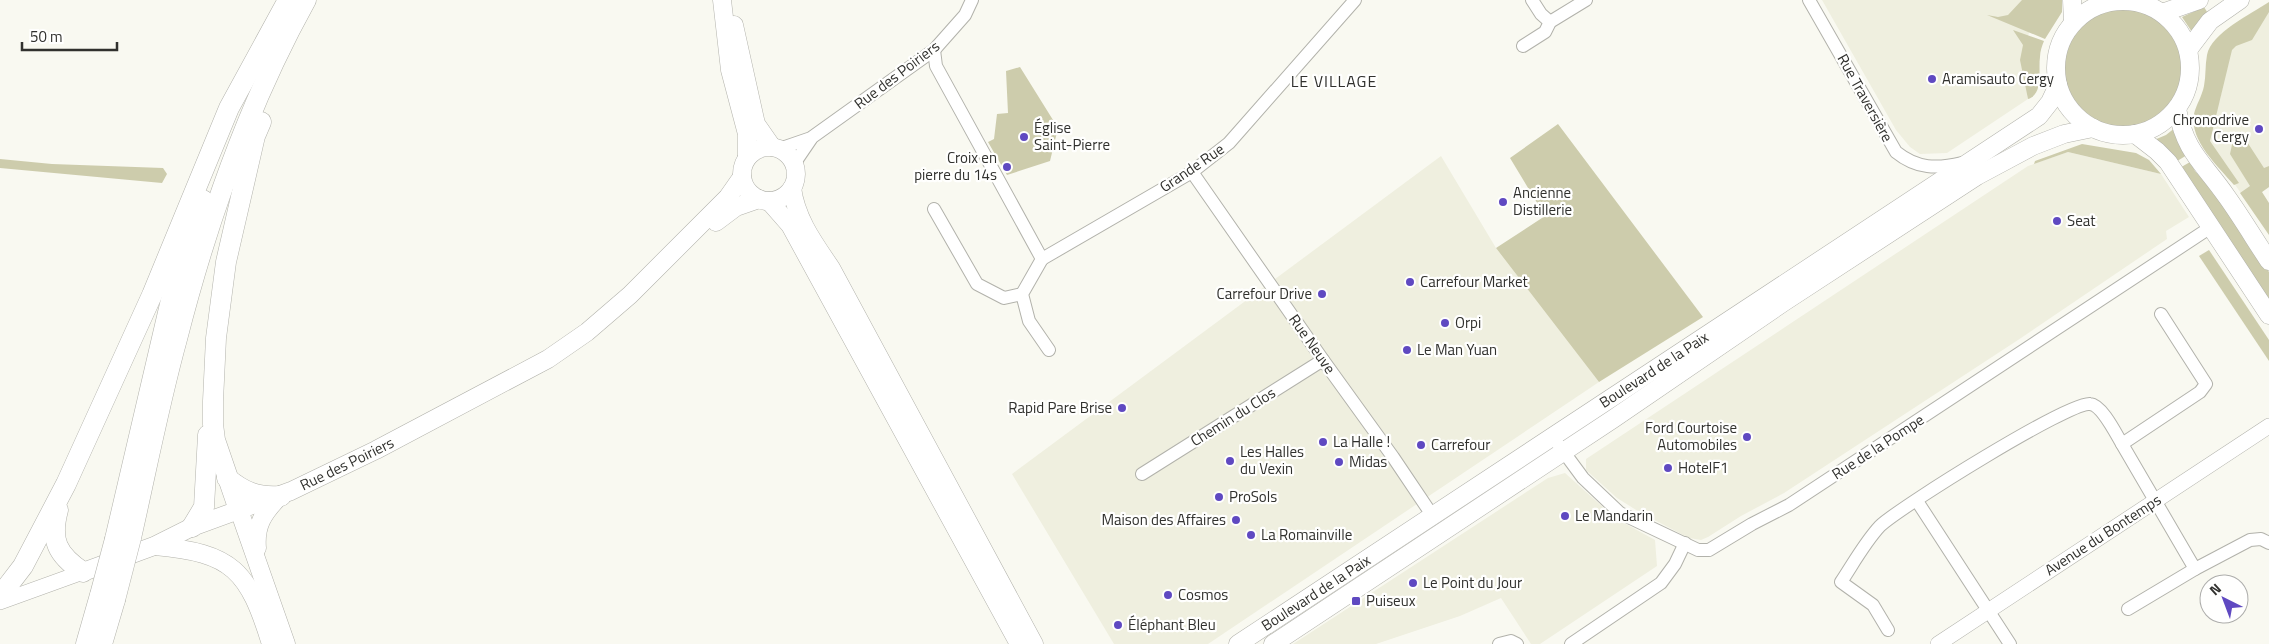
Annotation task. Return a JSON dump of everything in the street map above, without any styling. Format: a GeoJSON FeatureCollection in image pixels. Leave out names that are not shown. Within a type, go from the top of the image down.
{"type":"FeatureCollection","features":[{"type":"Feature","properties":{"kind":"highway"},"geometry":{"type":"LineString","coordinates":[[0,596],[23,566],[66,484],[152,295],[229,108],[288,0]]}},
{"type":"Feature","properties":{"kind":"highway"},"geometry":{"type":"LineString","coordinates":[[102,644],[108,597],[123,538],[177,338],[221,190],[259,93],[306,0]]}},
{"type":"Feature","properties":{"kind":"highway"},"geometry":{"type":"LineString","coordinates":[[239,510],[215,440],[212,424],[216,338],[226,262],[255,136],[290,49],[317,0]]}},
{"type":"Feature","properties":{"kind":"highway"},"geometry":{"type":"LineString","coordinates":[[123,538],[174,287],[224,141],[273,27]]}},
{"type":"Feature","properties":{"kind":"highway"},"geometry":{"type":"LineString","coordinates":[[192,527],[204,507],[208,434],[213,401]]}},
{"type":"Feature","properties":{"kind":"highway"},"geometry":{"type":"LineString","coordinates":[[227,478],[237,486],[257,496],[281,496]]}},
{"type":"Feature","properties":{"kind":"highway"},"geometry":{"type":"LineString","coordinates":[[66,484],[54,526],[56,542],[67,560],[83,572]]}},
{"type":"Feature","properties":{"kind":"highway"},"geometry":{"type":"LineString","coordinates":[[86,644],[108,597]]}},
{"type":"Feature","properties":{"kind":"main road"},"geometry":{"type":"LineString","coordinates":[[722,0],[730,70],[747,134],[747,158]]}},
{"type":"Feature","properties":{"kind":"main road"},"geometry":{"type":"LineString","coordinates":[[661,266],[730,210],[764,200],[782,198],[792,188],[796,176],[794,164],[788,154],[776,148],[756,124],[729,0]]}},
{"type":"Feature","properties":{"kind":"main road"},"geometry":{"type":"LineString","coordinates":[[2072,0],[2073,23]]}},
{"type":"Feature","properties":{"kind":"main road"},"geometry":{"type":"LineString","coordinates":[[2125,0],[2145,4],[2162,13],[2180,32],[2188,50],[2190,70],[2188,84],[2177,109],[2158,125],[2135,134],[2113,134],[2093,128],[2071,110],[2058,85],[2056,72],[2058,52],[2062,40],[2073,23],[2097,6],[2125,0]]}},
{"type":"Feature","properties":{"kind":"main road"},"geometry":{"type":"LineString","coordinates":[[2162,13],[2199,0]]}},
{"type":"Feature","properties":{"kind":"main road"},"geometry":{"type":"LineString","coordinates":[[2188,50],[2210,21],[2240,0]]}},
{"type":"Feature","properties":{"kind":"main road","name":"Boulevard de la Paix"},"geometry":{"type":"LineString","coordinates":[[1238,644],[2039,116],[2050,102],[2058,85]]}},
{"type":"Feature","properties":{"kind":"main road"},"geometry":{"type":"LineString","coordinates":[[2177,109],[2182,132],[2195,158],[2228,198],[2269,261]]}},
{"type":"Feature","properties":{"kind":"main road","name":"Boulevard de la Paix"},"geometry":{"type":"LineString","coordinates":[[1273,644],[1563,453],[1760,318],[1978,176],[2040,143],[2064,134],[2093,128]]}},
{"type":"Feature","properties":{"kind":"main road"},"geometry":{"type":"LineString","coordinates":[[2135,134],[2164,158],[2269,315]]}},
{"type":"Feature","properties":{"kind":"main road"},"geometry":{"type":"LineString","coordinates":[[776,148],[757,149],[747,158],[743,165],[742,177],[746,189],[782,214],[790,225],[1020,644]]}},
{"type":"Feature","properties":{"kind":"main road"},"geometry":{"type":"LineString","coordinates":[[661,266],[728,197],[742,177]]}},
{"type":"Feature","properties":{"kind":"main road"},"geometry":{"type":"LineString","coordinates":[[792,188],[796,206],[809,236],[831,268],[1034,644]]}},
{"type":"Feature","properties":{"kind":"main road","name":"Rue des Poiriers"},"geometry":{"type":"LineString","coordinates":[[83,572],[154,546],[192,527],[281,496],[513,380],[588,332],[661,266]]}},
{"type":"Feature","properties":{"kind":"main road"},"geometry":{"type":"LineString","coordinates":[[260,569],[256,540],[257,526],[260,518],[281,496]]}},
{"type":"Feature","properties":{"kind":"main road"},"geometry":{"type":"LineString","coordinates":[[239,510],[286,644]]}},
{"type":"Feature","properties":{"kind":"main road"},"geometry":{"type":"LineString","coordinates":[[154,546],[198,551],[221,561],[234,571],[251,590],[271,644]]}},
{"type":"Feature","properties":{"kind":"street","name":"Rue des Poiriers"},"geometry":{"type":"LineString","coordinates":[[811,138],[934,50],[965,15],[972,0]]}},
{"type":"Feature","properties":{"kind":"street","name":"Grande Rue"},"geometry":{"type":"LineString","coordinates":[[1042,259],[1192,172],[1229,143],[1355,0]]}},
{"type":"Feature","properties":{"kind":"street"},"geometry":{"type":"LineString","coordinates":[[1532,0],[1541,14],[1550,22]]}},
{"type":"Feature","properties":{"kind":"street"},"geometry":{"type":"LineString","coordinates":[[1523,46],[1546,32],[1550,22],[1586,0]]}},
{"type":"Feature","properties":{"kind":"street","name":"Rue Traversière"},"geometry":{"type":"LineString","coordinates":[[1809,0],[1886,132],[1892,146],[1904,158],[1925,168],[1972,161]]}},
{"type":"Feature","properties":{"kind":"street"},"geometry":{"type":"LineString","coordinates":[[934,50],[936,66],[1042,259],[1022,294],[1029,321],[1049,350]]}},
{"type":"Feature","properties":{"kind":"street"},"geometry":{"type":"LineString","coordinates":[[776,148],[811,138]]}},
{"type":"Feature","properties":{"kind":"street"},"geometry":{"type":"LineString","coordinates":[[794,164],[811,138]]}},
{"type":"Feature","properties":{"kind":"street","name":"Rue Neuve"},"geometry":{"type":"LineString","coordinates":[[1192,172],[1432,515]]}},
{"type":"Feature","properties":{"kind":"street"},"geometry":{"type":"LineString","coordinates":[[934,209],[977,284],[1004,298],[1022,294]]}},
{"type":"Feature","properties":{"kind":"street","name":"Rue de la Pompe"},"geometry":{"type":"LineString","coordinates":[[1552,436],[1583,478],[1620,513],[1698,550],[1709,550],[1752,524],[1788,506],[2211,227]]}},
{"type":"Feature","properties":{"kind":"street"},"geometry":{"type":"LineString","coordinates":[[2122,444],[2200,392],[2206,384],[2161,314]]}},
{"type":"Feature","properties":{"kind":"street","name":"Chemin du Clos"},"geometry":{"type":"LineString","coordinates":[[1142,474],[1323,360]]}},
{"type":"Feature","properties":{"kind":"street"},"geometry":{"type":"LineString","coordinates":[[1888,630],[1873,605],[1841,582],[1878,529],[1917,501],[2038,425],[2080,404],[2092,403],[2103,413],[2195,569]]}},
{"type":"Feature","properties":{"kind":"street","name":"Avenue du Bontemps"},"geometry":{"type":"LineString","coordinates":[[1938,644],[2269,426]]}},
{"type":"Feature","properties":{"kind":"street"},"geometry":{"type":"LineString","coordinates":[[1917,501],[2010,644]]}},
{"type":"Feature","properties":{"kind":"street"},"geometry":{"type":"LineString","coordinates":[[1408,555],[1431,526],[1432,515],[1448,521],[1460,520]]}},
{"type":"Feature","properties":{"kind":"street"},"geometry":{"type":"LineString","coordinates":[[2128,609],[2195,569],[2250,540],[2261,539],[2269,543]]}},
{"type":"Feature","properties":{"kind":"street"},"geometry":{"type":"LineString","coordinates":[[1571,644],[1661,583],[1675,564],[1685,544]]}},
{"type":"Feature","properties":{"kind":"street","name":"Rue des Poiriers"},"geometry":{"type":"LineString","coordinates":[[0,602],[83,572]]}},
{"type":"Feature","properties":{"kind":"street"},"geometry":{"type":"LineString","coordinates":[[1499,644],[1511,641],[1517,644]]}},
{"type":"Feature","properties":{"kind":"shaded area"},"geometry":{"type":"Polygon","coordinates":[[[1822,0],[2047,0],[2028,36],[2023,71],[2028,99],[1947,153],[1920,154],[1910,147],[1896,130],[1822,0]]]}},
{"type":"Feature","properties":{"kind":"shaded area"},"geometry":{"type":"Polygon","coordinates":[[[2269,6],[2269,187],[2247,202],[2207,144],[2206,128],[2220,100],[2226,68],[2221,38],[2269,6]]]}},
{"type":"Feature","properties":{"kind":"shaded area"},"geometry":{"type":"Polygon","coordinates":[[[2068,152],[2161,174],[2189,217],[2166,231],[2167,239],[2018,340],[1784,493],[1701,540],[1689,538],[1641,513],[1617,498],[1586,470],[1586,459],[2028,166],[2068,152]]]}},
{"type":"Feature","properties":{"kind":"shaded area"},"geometry":{"type":"Polygon","coordinates":[[[1441,156],[1496,248],[1599,382],[1208,644],[1114,644],[1012,474],[1441,156]]]}},
{"type":"Feature","properties":{"kind":"shaded area"},"geometry":{"type":"Polygon","coordinates":[[[1565,473],[1615,518],[1655,540],[1657,566],[1540,644],[1531,644],[1501,598],[1460,616],[1376,644],[1293,644],[1548,478],[1565,473]]]}},
{"type":"Feature","properties":{"kind":"green space"},"geometry":{"type":"Polygon","coordinates":[[[2022,0],[2062,0],[2062,12],[2045,39],[1987,15],[1998,17],[2008,15],[2022,0]]]}},
{"type":"Feature","properties":{"kind":"green space"},"geometry":{"type":"Polygon","coordinates":[[[2269,2],[2269,12],[2252,40],[2236,46],[2232,50],[2210,141],[2239,183],[2234,185],[2213,162],[2201,144],[2196,134],[2194,114],[2204,86],[2206,59],[2210,47],[2216,39],[2233,25],[2269,2]]]}},
{"type":"Feature","properties":{"kind":"green space"},"geometry":{"type":"Polygon","coordinates":[[[2204,7],[2209,15],[2192,32],[2182,17],[2204,7]]]}},
{"type":"Feature","properties":{"kind":"green space"},"geometry":{"type":"Polygon","coordinates":[[[2123,9],[2146,13],[2165,26],[2178,45],[2182,68],[2178,91],[2165,110],[2146,123],[2123,127],[2100,123],[2081,110],[2068,91],[2064,68],[2068,45],[2081,26],[2100,13],[2123,9]]]}},
{"type":"Feature","properties":{"kind":"green space"},"geometry":{"type":"Polygon","coordinates":[[[2013,30],[2044,41],[2040,53],[2038,87],[2033,96],[2028,99],[2020,60],[2023,45],[2013,30]]]}},
{"type":"Feature","properties":{"kind":"green space"},"geometry":{"type":"Polygon","coordinates":[[[1020,67],[1058,128],[1050,161],[1007,175],[988,142],[994,139],[997,114],[1008,113],[1006,71],[1020,67]]]}},
{"type":"Feature","properties":{"kind":"green space"},"geometry":{"type":"Polygon","coordinates":[[[1558,124],[1703,317],[1599,382],[1496,248],[1545,216],[1510,158],[1558,124]]]}},
{"type":"Feature","properties":{"kind":"green space"},"geometry":{"type":"Polygon","coordinates":[[[2176,127],[2187,155],[2174,163],[2154,140],[2166,135],[2176,127]]]}},
{"type":"Feature","properties":{"kind":"green space"},"geometry":{"type":"Polygon","coordinates":[[[2240,131],[2264,168],[2269,166],[2269,187],[2262,192],[2269,203],[2269,235],[2240,193],[2250,186],[2230,154],[2233,140],[2238,141],[2240,131]]]}},
{"type":"Feature","properties":{"kind":"green space"},"geometry":{"type":"Polygon","coordinates":[[[2082,144],[2136,153],[2149,160],[2161,174],[2068,152],[2034,164],[2035,161],[2082,144]]]}},
{"type":"Feature","properties":{"kind":"green space"},"geometry":{"type":"Polygon","coordinates":[[[0,159],[52,164],[163,168],[167,174],[162,183],[0,168],[0,159]]]}},
{"type":"Feature","properties":{"kind":"green space"},"geometry":{"type":"Polygon","coordinates":[[[2190,162],[2195,171],[2225,204],[2269,272],[2269,306],[2178,169],[2190,162]]]}},
{"type":"Feature","properties":{"kind":"green space"},"geometry":{"type":"Polygon","coordinates":[[[2209,250],[2269,340],[2269,361],[2199,256],[2209,250]]]}},
{"type":"Feature","properties":{"kind":"place","name":"Aramisauto Cergy"},"geometry":{"type":"Point","coordinates":[1932,79]}},
{"type":"Feature","properties":{"kind":"place","name":"Chronodrive Cergy"},"geometry":{"type":"Point","coordinates":[2259,129]}},
{"type":"Feature","properties":{"kind":"place","name":"Église Saint-Pierre"},"geometry":{"type":"Point","coordinates":[1024,137]}},
{"type":"Feature","properties":{"kind":"place","name":"Croix en pierre du 14s"},"geometry":{"type":"Point","coordinates":[1007,167]}},
{"type":"Feature","properties":{"kind":"place","name":"Ancienne Distillerie"},"geometry":{"type":"Point","coordinates":[1503,202]}},
{"type":"Feature","properties":{"kind":"place","name":"Seat"},"geometry":{"type":"Point","coordinates":[2057,221]}},
{"type":"Feature","properties":{"kind":"place","name":"Carrefour Market"},"geometry":{"type":"Point","coordinates":[1410,282]}},
{"type":"Feature","properties":{"kind":"place","name":"Carrefour Drive"},"geometry":{"type":"Point","coordinates":[1322,294]}},
{"type":"Feature","properties":{"kind":"place","name":"Orpi"},"geometry":{"type":"Point","coordinates":[1445,323]}},
{"type":"Feature","properties":{"kind":"place","name":"Le Man Yuan"},"geometry":{"type":"Point","coordinates":[1407,350]}},
{"type":"Feature","properties":{"kind":"place","name":"Rapid Pare Brise"},"geometry":{"type":"Point","coordinates":[1122,408]}},
{"type":"Feature","properties":{"kind":"place","name":"Ford Courtoise Automobiles"},"geometry":{"type":"Point","coordinates":[1747,437]}},
{"type":"Feature","properties":{"kind":"place","name":"La Halle !"},"geometry":{"type":"Point","coordinates":[1323,442]}},
{"type":"Feature","properties":{"kind":"place","name":"Carrefour"},"geometry":{"type":"Point","coordinates":[1421,445]}},
{"type":"Feature","properties":{"kind":"place","name":"Les Halles du Vexin"},"geometry":{"type":"Point","coordinates":[1230,461]}},
{"type":"Feature","properties":{"kind":"place","name":"Midas"},"geometry":{"type":"Point","coordinates":[1339,462]}},
{"type":"Feature","properties":{"kind":"place","name":"HotelF1"},"geometry":{"type":"Point","coordinates":[1668,468]}},
{"type":"Feature","properties":{"kind":"place","name":"ProSols"},"geometry":{"type":"Point","coordinates":[1219,497]}},
{"type":"Feature","properties":{"kind":"place","name":"Le Mandarin"},"geometry":{"type":"Point","coordinates":[1565,516]}},
{"type":"Feature","properties":{"kind":"place","name":"Maison des Affaires"},"geometry":{"type":"Point","coordinates":[1236,520]}},
{"type":"Feature","properties":{"kind":"place","name":"La Romainville"},"geometry":{"type":"Point","coordinates":[1251,535]}},
{"type":"Feature","properties":{"kind":"place","name":"Le Point du Jour"},"geometry":{"type":"Point","coordinates":[1413,583]}},
{"type":"Feature","properties":{"kind":"place","name":"Cosmos"},"geometry":{"type":"Point","coordinates":[1168,595]}},
{"type":"Feature","properties":{"kind":"place","name":"Puiseux"},"geometry":{"type":"Point","coordinates":[1356,601]}},
{"type":"Feature","properties":{"kind":"place","name":"Éléphant Bleu"},"geometry":{"type":"Point","coordinates":[1118,625]}},
{"type":"Feature","properties":{"kind":"district","name":"LE VILLAGE"},"geometry":{"type":"Point","coordinates":[1334,81]}}]}
